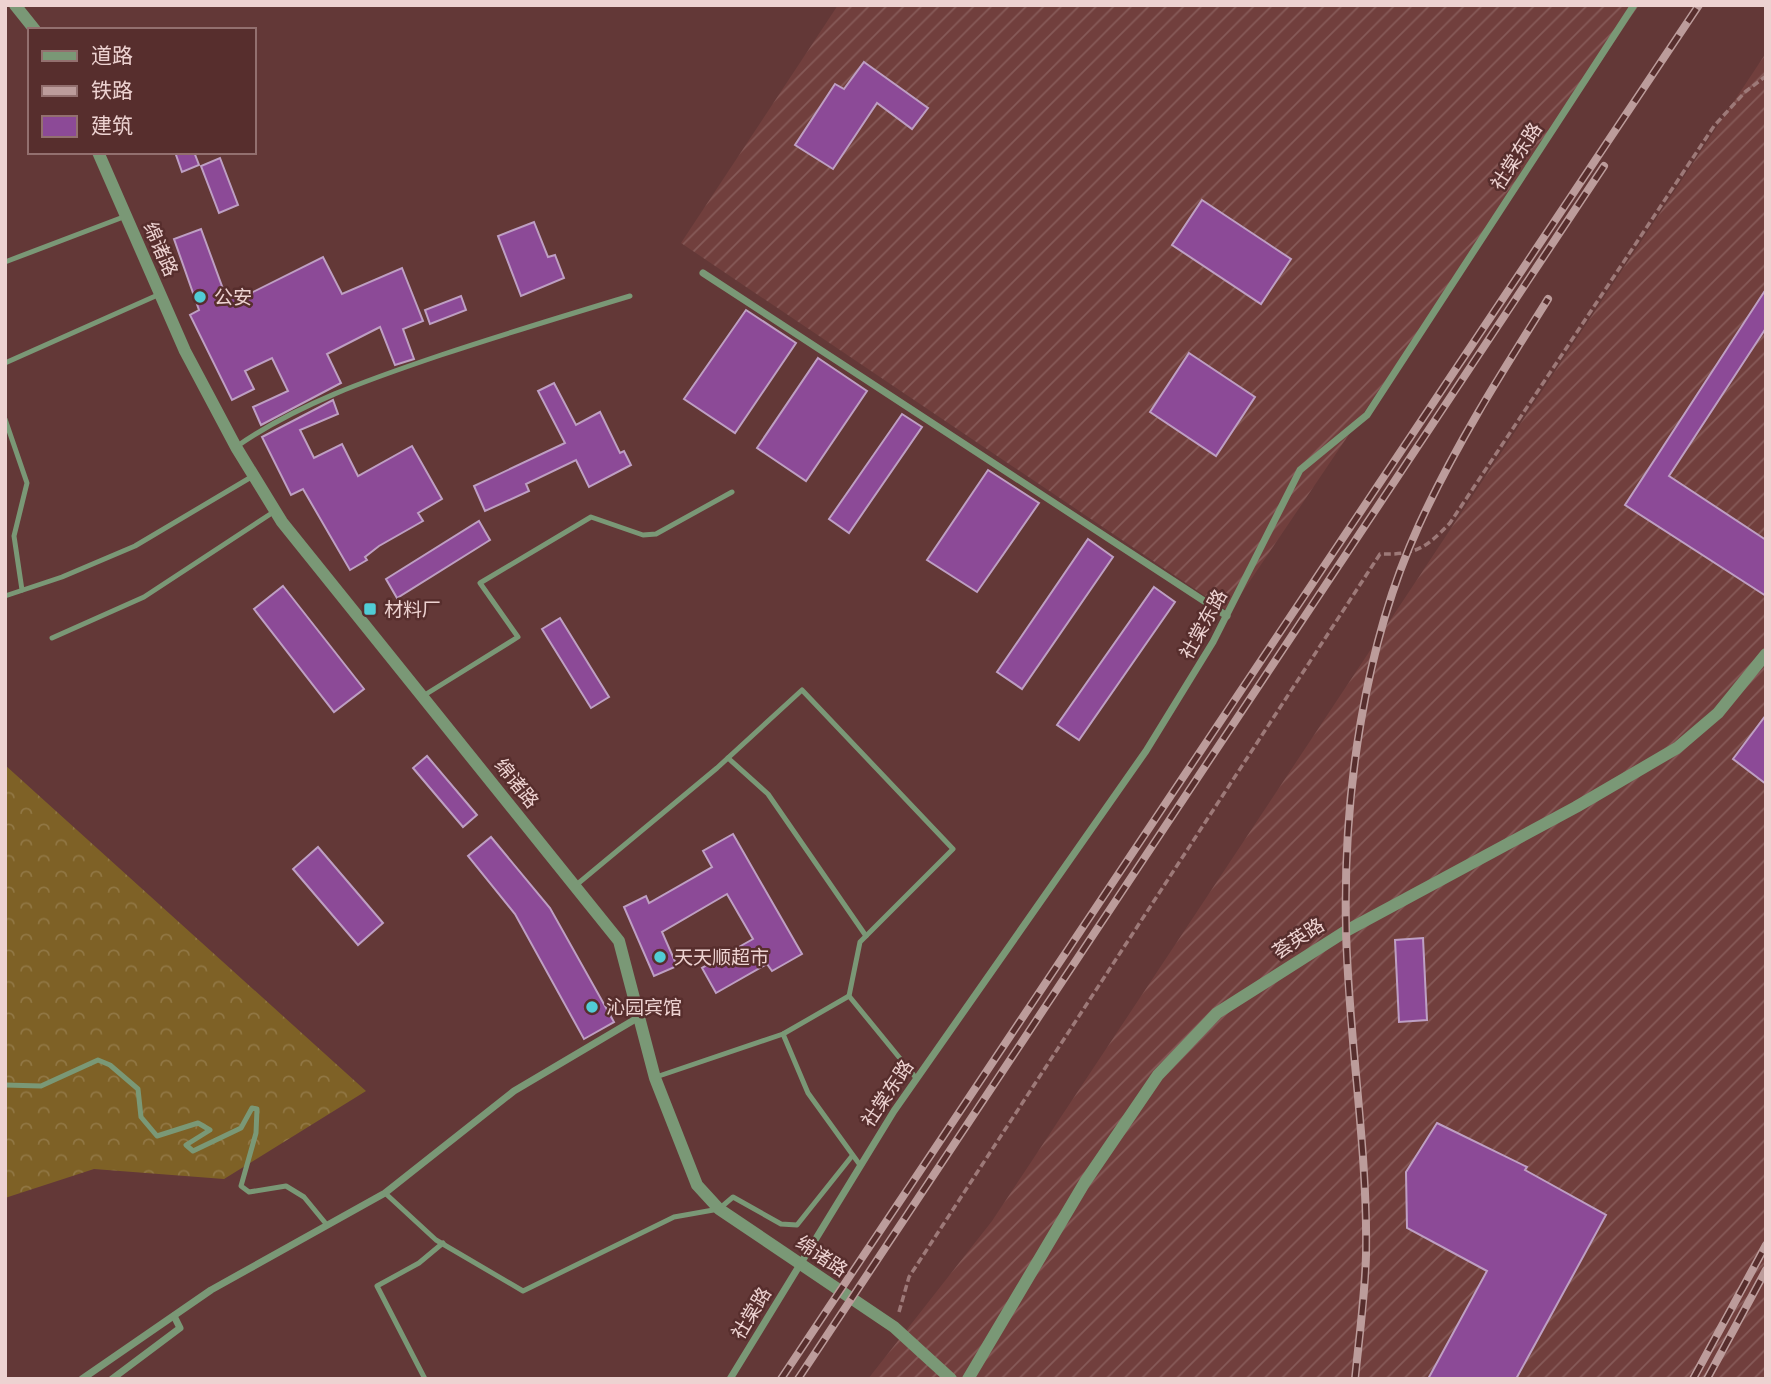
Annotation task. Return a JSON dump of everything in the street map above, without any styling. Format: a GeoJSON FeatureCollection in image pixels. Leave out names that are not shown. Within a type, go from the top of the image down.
{"type":"FeatureCollection","features":[{"type":"Feature","properties":{"kind":"street"},"geometry":{"type":"LineString","coordinates":[[15,5],[33,28]]}},
{"type":"Feature","properties":{"kind":"street","name":"社棠东路"},"geometry":{"type":"LineString","coordinates":[[799,1264],[916,1077],[1146,751],[1227,615],[1300,470],[1367,415],[1634,5]]}},
{"type":"Feature","properties":{"kind":"street","name":"绵诸路"},"geometry":{"type":"LineString","coordinates":[[99,154],[185,351],[236,447],[275,511],[620,941],[655,1078],[697,1185],[719,1209],[894,1327],[951,1379]]}},
{"type":"Feature","properties":{"kind":"street"},"geometry":{"type":"LineString","coordinates":[[703,273],[1227,615]]}},
{"type":"Feature","properties":{"kind":"street","name":"荟英路"},"geometry":{"type":"LineString","coordinates":[[968,1379],[1092,1171],[1158,1075],[1217,1013],[1346,931],[1576,807],[1677,748],[1718,713],[1766,654]]}},
{"type":"Feature","properties":{"kind":"street"},"geometry":{"type":"LineString","coordinates":[[82,1379],[211,1290],[385,1193],[514,1091],[639,1017]]}},
{"type":"Feature","properties":{"kind":"street","name":"社棠路"},"geometry":{"type":"LineString","coordinates":[[730,1379],[799,1264]]}},
{"type":"Feature","properties":{"kind":"street"},"geometry":{"type":"LineString","coordinates":[[112,1379],[121,1376],[180,1328],[174,1316]]}},
{"type":"Feature","properties":{"kind":"lane"},"geometry":{"type":"LineString","coordinates":[[5,262],[126,216]]}},
{"type":"Feature","properties":{"kind":"lane"},"geometry":{"type":"LineString","coordinates":[[5,363],[160,294]]}},
{"type":"Feature","properties":{"kind":"lane"},"geometry":{"type":"LineString","coordinates":[[236,447],[267,425],[369,380],[539,322],[631,296]]}},
{"type":"Feature","properties":{"kind":"lane"},"geometry":{"type":"LineString","coordinates":[[5,419],[27,483],[14,536],[22,590]]}},
{"type":"Feature","properties":{"kind":"lane"},"geometry":{"type":"LineString","coordinates":[[5,596],[62,577],[135,546],[253,476]]}},
{"type":"Feature","properties":{"kind":"lane"},"geometry":{"type":"LineString","coordinates":[[422,696],[518,637],[481,583],[591,517],[643,535],[656,534],[732,492]]}},
{"type":"Feature","properties":{"kind":"lane"},"geometry":{"type":"LineString","coordinates":[[52,638],[144,597],[275,511]]}},
{"type":"Feature","properties":{"kind":"lane"},"geometry":{"type":"LineString","coordinates":[[575,886],[728,758],[802,690],[953,849],[860,942],[849,996],[783,1034],[655,1078]]}},
{"type":"Feature","properties":{"kind":"lane"},"geometry":{"type":"LineString","coordinates":[[728,758],[768,794],[866,936]]}},
{"type":"Feature","properties":{"kind":"lane"},"geometry":{"type":"LineString","coordinates":[[849,996],[916,1077]]}},
{"type":"Feature","properties":{"kind":"lane"},"geometry":{"type":"LineString","coordinates":[[783,1034],[807,1093],[860,1165]]}},
{"type":"Feature","properties":{"kind":"lane"},"geometry":{"type":"LineString","coordinates":[[5,1085],[41,1086],[98,1060],[110,1065],[138,1089],[141,1117],[157,1136],[198,1123],[211,1130],[186,1145],[193,1151],[241,1128],[252,1108],[257,1109],[256,1133],[241,1186],[249,1192],[286,1186],[304,1198],[327,1225]]}},
{"type":"Feature","properties":{"kind":"lane"},"geometry":{"type":"LineString","coordinates":[[385,1193],[443,1243],[523,1291],[674,1217],[719,1209],[733,1196],[781,1224],[797,1225],[852,1156]]}},
{"type":"Feature","properties":{"kind":"lane"},"geometry":{"type":"LineString","coordinates":[[425,1379],[377,1286],[419,1263],[443,1243]]}},
{"type":"Feature","properties":{"kind":"path"},"geometry":{"type":"LineString","coordinates":[[894,1327],[909,1277],[1380,554],[1408,555],[1435,539],[1450,523],[1714,126],[1745,92],[1766,76]]}},
{"type":"Feature","properties":{"kind":"shaded area"},"geometry":{"type":"Polygon","coordinates":[[[838,5],[1639,5],[1229,612],[681,243],[838,5]]]}},
{"type":"Feature","properties":{"kind":"shaded area"},"geometry":{"type":"Polygon","coordinates":[[[1766,53],[1766,1379],[868,1379],[992,1221],[1766,53]]]}},
{"type":"Feature","properties":{"kind":"green space"},"geometry":{"type":"Polygon","coordinates":[[[5,765],[366,1091],[224,1179],[94,1169],[5,1198],[5,765]]]}},
{"type":"Feature","properties":{"kind":"building"},"geometry":{"type":"Polygon","coordinates":[[[864,62],[928,108],[912,129],[877,103],[833,169],[795,145],[835,84],[844,89],[864,62]]]}},
{"type":"Feature","properties":{"kind":"building"},"geometry":{"type":"Polygon","coordinates":[[[176,154],[195,154],[199,165],[182,172],[176,154]]]}},
{"type":"Feature","properties":{"kind":"building"},"geometry":{"type":"Polygon","coordinates":[[[220,158],[238,205],[219,213],[201,166],[220,158]]]}},
{"type":"Feature","properties":{"kind":"building"},"geometry":{"type":"Polygon","coordinates":[[[1202,200],[1291,259],[1261,304],[1172,245],[1202,200]]]}},
{"type":"Feature","properties":{"kind":"building"},"geometry":{"type":"Polygon","coordinates":[[[534,222],[548,257],[555,255],[564,278],[521,296],[498,236],[534,222]]]}},
{"type":"Feature","properties":{"kind":"building"},"geometry":{"type":"Polygon","coordinates":[[[201,229],[226,297],[236,292],[239,299],[323,257],[342,294],[402,268],[423,321],[403,329],[414,359],[395,365],[380,327],[327,354],[341,383],[261,425],[253,407],[288,391],[272,358],[245,371],[254,389],[232,400],[190,315],[199,310],[174,239],[201,229]]]}},
{"type":"Feature","properties":{"kind":"building"},"geometry":{"type":"Polygon","coordinates":[[[1766,289],[1766,328],[1669,476],[1766,540],[1766,596],[1625,505],[1766,289]]]}},
{"type":"Feature","properties":{"kind":"building"},"geometry":{"type":"Polygon","coordinates":[[[461,296],[466,310],[430,324],[425,310],[461,296]]]}},
{"type":"Feature","properties":{"kind":"building"},"geometry":{"type":"Polygon","coordinates":[[[746,310],[796,343],[735,433],[684,399],[746,310]]]}},
{"type":"Feature","properties":{"kind":"building"},"geometry":{"type":"Polygon","coordinates":[[[1189,353],[1255,397],[1216,456],[1150,412],[1189,353]]]}},
{"type":"Feature","properties":{"kind":"building"},"geometry":{"type":"Polygon","coordinates":[[[818,358],[867,391],[806,481],[757,448],[818,358]]]}},
{"type":"Feature","properties":{"kind":"building"},"geometry":{"type":"Polygon","coordinates":[[[554,383],[576,425],[600,412],[620,453],[624,451],[631,465],[589,487],[576,460],[526,484],[529,491],[485,511],[474,486],[565,443],[538,391],[554,383]]]}},
{"type":"Feature","properties":{"kind":"building"},"geometry":{"type":"Polygon","coordinates":[[[333,400],[338,414],[300,430],[314,458],[342,444],[358,476],[412,446],[442,499],[418,513],[423,521],[379,546],[365,557],[367,560],[350,570],[303,489],[291,495],[262,437],[333,400]]]}},
{"type":"Feature","properties":{"kind":"building"},"geometry":{"type":"Polygon","coordinates":[[[902,414],[922,427],[849,533],[829,519],[902,414]]]}},
{"type":"Feature","properties":{"kind":"building"},"geometry":{"type":"Polygon","coordinates":[[[988,470],[1039,503],[977,592],[927,560],[988,470]]]}},
{"type":"Feature","properties":{"kind":"building"},"geometry":{"type":"Polygon","coordinates":[[[479,521],[490,540],[397,598],[386,579],[479,521]]]}},
{"type":"Feature","properties":{"kind":"building"},"geometry":{"type":"Polygon","coordinates":[[[1088,539],[1113,557],[1022,689],[997,672],[1088,539]]]}},
{"type":"Feature","properties":{"kind":"building"},"geometry":{"type":"Polygon","coordinates":[[[283,586],[364,689],[334,712],[254,609],[283,586]]]}},
{"type":"Feature","properties":{"kind":"building"},"geometry":{"type":"Polygon","coordinates":[[[1154,587],[1175,602],[1079,740],[1057,725],[1154,587]]]}},
{"type":"Feature","properties":{"kind":"building"},"geometry":{"type":"Polygon","coordinates":[[[560,618],[609,697],[591,708],[542,629],[560,618]]]}},
{"type":"Feature","properties":{"kind":"building"},"geometry":{"type":"Polygon","coordinates":[[[1766,715],[1766,784],[1733,759],[1766,715]]]}},
{"type":"Feature","properties":{"kind":"building"},"geometry":{"type":"Polygon","coordinates":[[[427,756],[477,815],[463,827],[413,768],[427,756]]]}},
{"type":"Feature","properties":{"kind":"building"},"geometry":{"type":"Polygon","coordinates":[[[733,834],[802,954],[772,971],[767,964],[716,993],[702,968],[753,939],[727,894],[662,932],[677,966],[654,976],[624,907],[646,896],[649,903],[712,867],[703,851],[733,834]]]}},
{"type":"Feature","properties":{"kind":"building"},"geometry":{"type":"Polygon","coordinates":[[[491,837],[550,908],[614,1022],[584,1039],[515,914],[468,856],[491,837]]]}},
{"type":"Feature","properties":{"kind":"building"},"geometry":{"type":"Polygon","coordinates":[[[318,847],[383,923],[358,945],[293,869],[318,847]]]}},
{"type":"Feature","properties":{"kind":"building"},"geometry":{"type":"Polygon","coordinates":[[[1423,938],[1427,1020],[1399,1022],[1395,940],[1423,938]]]}},
{"type":"Feature","properties":{"kind":"building"},"geometry":{"type":"Polygon","coordinates":[[[1437,1123],[1527,1167],[1525,1170],[1606,1215],[1516,1379],[1428,1379],[1487,1271],[1407,1228],[1406,1172],[1437,1123]]]}},
{"type":"Feature","properties":{"kind":"railway"},"geometry":{"type":"LineString","coordinates":[[781,1379],[1699,5]]}},
{"type":"Feature","properties":{"kind":"railway"},"geometry":{"type":"LineString","coordinates":[[798,1379],[1604,166]]}},
{"type":"Feature","properties":{"kind":"railway"},"geometry":{"type":"LineString","coordinates":[[1355,1379],[1364,1286],[1366,1214],[1350,1009],[1346,878],[1348,826],[1361,722],[1384,620],[1419,525],[1464,438],[1548,299]]}},
{"type":"Feature","properties":{"kind":"railway"},"geometry":{"type":"LineString","coordinates":[[1693,1379],[1766,1245]]}},
{"type":"Feature","properties":{"kind":"railway"},"geometry":{"type":"LineString","coordinates":[[1707,1379],[1766,1270]]}},
{"type":"Feature","properties":{"kind":"place","name":"公安"},"geometry":{"type":"Point","coordinates":[200,297]}},
{"type":"Feature","properties":{"kind":"place","name":"材料厂"},"geometry":{"type":"Point","coordinates":[370,609]}},
{"type":"Feature","properties":{"kind":"place","name":"天天顺超市"},"geometry":{"type":"Point","coordinates":[660,957]}},
{"type":"Feature","properties":{"kind":"place","name":"沁园宾馆"},"geometry":{"type":"Point","coordinates":[592,1007]}}]}
